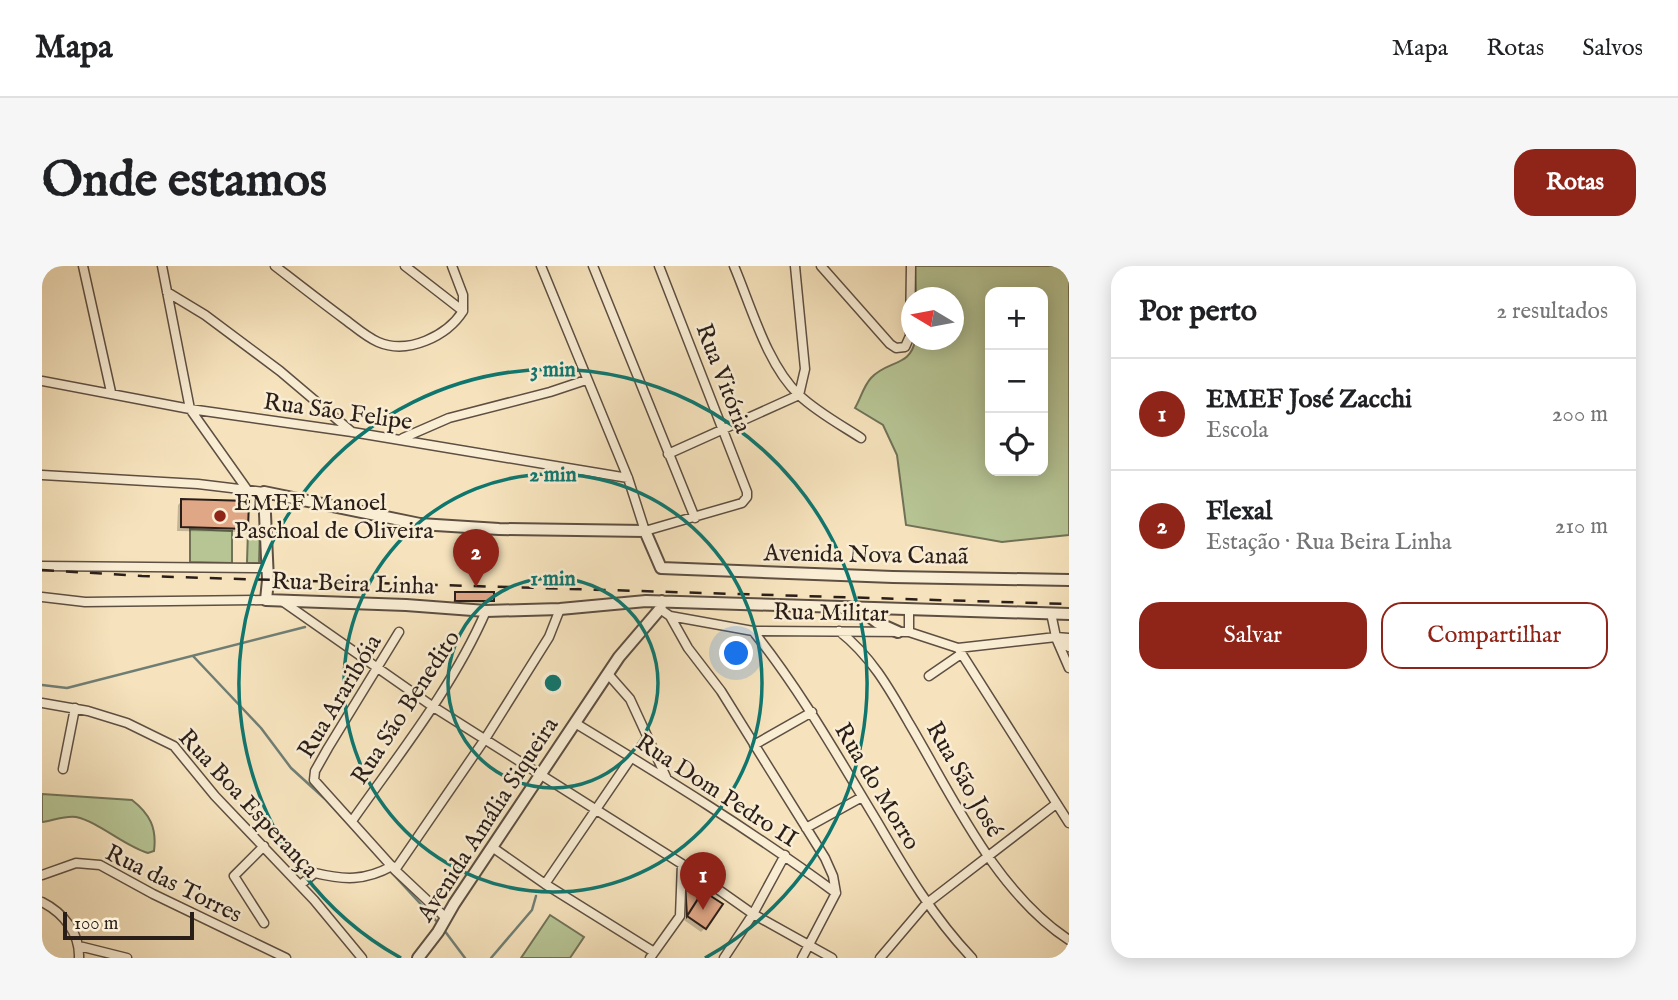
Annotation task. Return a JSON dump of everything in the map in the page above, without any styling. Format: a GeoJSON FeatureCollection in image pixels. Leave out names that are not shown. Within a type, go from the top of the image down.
{"type":"FeatureCollection","features":[{"type":"Feature","properties":{"kind":"street"},"geometry":{"type":"LineString","coordinates":[[83,266],[111,393]]}},
{"type":"Feature","properties":{"kind":"street"},"geometry":{"type":"LineString","coordinates":[[162,266],[190,409],[246,488]]}},
{"type":"Feature","properties":{"kind":"street"},"geometry":{"type":"LineString","coordinates":[[275,266],[359,330],[388,345],[422,342],[438,336],[457,321],[463,311],[463,295],[452,266]]}},
{"type":"Feature","properties":{"kind":"street"},"geometry":{"type":"LineString","coordinates":[[405,266],[463,311]]}},
{"type":"Feature","properties":{"kind":"street"},"geometry":{"type":"LineString","coordinates":[[541,266],[628,478],[645,531]]}},
{"type":"Feature","properties":{"kind":"street"},"geometry":{"type":"LineString","coordinates":[[42,475],[246,488],[420,524],[499,529],[645,531],[695,517],[593,266]]}},
{"type":"Feature","properties":{"kind":"street","name":"Rua Vitória"},"geometry":{"type":"LineString","coordinates":[[659,266],[747,492],[746,500],[742,503],[695,517]]}},
{"type":"Feature","properties":{"kind":"street"},"geometry":{"type":"LineString","coordinates":[[734,266],[784,378],[799,396],[861,438]]}},
{"type":"Feature","properties":{"kind":"street"},"geometry":{"type":"LineString","coordinates":[[795,266],[805,369],[799,396]]}},
{"type":"Feature","properties":{"kind":"street"},"geometry":{"type":"LineString","coordinates":[[821,266],[890,344],[901,348],[909,342],[911,266]]}},
{"type":"Feature","properties":{"kind":"street"},"geometry":{"type":"LineString","coordinates":[[167,292],[205,315],[280,371],[352,432]]}},
{"type":"Feature","properties":{"kind":"street"},"geometry":{"type":"LineString","coordinates":[[401,439],[449,418],[586,380]]}},
{"type":"Feature","properties":{"kind":"street","name":"Rua São Felipe"},"geometry":{"type":"LineString","coordinates":[[42,381],[190,409],[401,439],[628,478]]}},
{"type":"Feature","properties":{"kind":"street"},"geometry":{"type":"LineString","coordinates":[[668,454],[799,396]]}},
{"type":"Feature","properties":{"kind":"street"},"geometry":{"type":"LineString","coordinates":[[264,492],[268,580],[266,600]]}},
{"type":"Feature","properties":{"kind":"street","name":"Avenida Nova Canaã"},"geometry":{"type":"LineString","coordinates":[[645,531],[661,568],[893,577],[1069,580]]}},
{"type":"Feature","properties":{"kind":"street"},"geometry":{"type":"LineString","coordinates":[[42,566],[266,568]]}},
{"type":"Feature","properties":{"kind":"street","name":"Rua Beira Linha"},"geometry":{"type":"LineString","coordinates":[[42,597],[85,602],[266,600],[486,611],[560,609],[629,602],[661,605],[1069,614]]}},
{"type":"Feature","properties":{"kind":"street"},"geometry":{"type":"LineString","coordinates":[[282,601],[432,706],[682,864],[754,914],[831,958]]}},
{"type":"Feature","properties":{"kind":"street"},"geometry":{"type":"LineString","coordinates":[[661,605],[688,648],[721,691],[825,858],[833,876],[836,892],[802,958]]}},
{"type":"Feature","properties":{"kind":"street","name":"Avenida Amália Siqueira"},"geometry":{"type":"LineString","coordinates":[[418,958],[438,932],[608,674],[661,605]]}},
{"type":"Feature","properties":{"kind":"street"},"geometry":{"type":"LineString","coordinates":[[858,608],[878,623],[904,632]]}},
{"type":"Feature","properties":{"kind":"street"},"geometry":{"type":"LineString","coordinates":[[300,885],[314,873],[346,880],[394,868],[485,739],[549,637],[560,609]]}},
{"type":"Feature","properties":{"kind":"street","name":"Rua Militar"},"geometry":{"type":"LineString","coordinates":[[904,632],[909,610]]}},
{"type":"Feature","properties":{"kind":"street","name":"Rua São Benedito"},"geometry":{"type":"LineString","coordinates":[[352,821],[432,706],[476,634],[486,611]]}},
{"type":"Feature","properties":{"kind":"street"},"geometry":{"type":"LineString","coordinates":[[1051,613],[1056,637],[1069,668]]}},
{"type":"Feature","properties":{"kind":"street","name":"Rua Militar"},"geometry":{"type":"LineString","coordinates":[[670,616],[753,631],[904,632],[959,651]]}},
{"type":"Feature","properties":{"kind":"street","name":"Rua São José"},"geometry":{"type":"LineString","coordinates":[[838,630],[878,669],[988,856],[1024,900],[1069,940]]}},
{"type":"Feature","properties":{"kind":"street","name":"Rua do Morro"},"geometry":{"type":"LineString","coordinates":[[753,631],[787,674],[812,712],[926,904],[972,958]]}},
{"type":"Feature","properties":{"kind":"street","name":"Rua Araribóia"},"geometry":{"type":"LineString","coordinates":[[352,821],[314,780],[316,771],[399,632]]}},
{"type":"Feature","properties":{"kind":"street"},"geometry":{"type":"LineString","coordinates":[[1056,637],[1069,647]]}},
{"type":"Feature","properties":{"kind":"street"},"geometry":{"type":"LineString","coordinates":[[929,676],[959,651],[1056,637],[1069,638]]}},
{"type":"Feature","properties":{"kind":"street"},"geometry":{"type":"LineString","coordinates":[[959,651],[1069,822]]}},
{"type":"Feature","properties":{"kind":"street"},"geometry":{"type":"LineString","coordinates":[[608,674],[630,699],[666,777]]}},
{"type":"Feature","properties":{"kind":"street","name":"Rua Boa Esperança"},"geometry":{"type":"LineString","coordinates":[[42,703],[75,708],[127,723],[174,746],[215,796],[300,885],[362,958]]}},
{"type":"Feature","properties":{"kind":"street"},"geometry":{"type":"LineString","coordinates":[[63,769],[75,708]]}},
{"type":"Feature","properties":{"kind":"street"},"geometry":{"type":"LineString","coordinates":[[754,746],[812,712]]}},
{"type":"Feature","properties":{"kind":"street","name":"Rua Dom Pedro II"},"geometry":{"type":"LineString","coordinates":[[575,723],[666,777],[836,892]]}},
{"type":"Feature","properties":{"kind":"street"},"geometry":{"type":"LineString","coordinates":[[545,884],[631,758]]}},
{"type":"Feature","properties":{"kind":"street"},"geometry":{"type":"LineString","coordinates":[[806,828],[862,797]]}},
{"type":"Feature","properties":{"kind":"street"},"geometry":{"type":"LineString","coordinates":[[880,958],[926,904],[1056,804]]}},
{"type":"Feature","properties":{"kind":"street"},"geometry":{"type":"LineString","coordinates":[[352,821],[446,920]]}},
{"type":"Feature","properties":{"kind":"street"},"geometry":{"type":"LineString","coordinates":[[264,846],[234,876],[264,923]]}},
{"type":"Feature","properties":{"kind":"street"},"geometry":{"type":"LineString","coordinates":[[492,847],[652,955],[681,913],[682,864]]}},
{"type":"Feature","properties":{"kind":"street"},"geometry":{"type":"LineString","coordinates":[[724,958],[754,914],[785,855]]}},
{"type":"Feature","properties":{"kind":"street","name":"Rua das Torres"},"geometry":{"type":"LineString","coordinates":[[42,875],[76,863],[100,865],[153,894],[286,958]]}},
{"type":"Feature","properties":{"kind":"street"},"geometry":{"type":"LineString","coordinates":[[42,902],[66,922],[79,946],[79,958]]}},
{"type":"Feature","properties":{"kind":"street"},"geometry":{"type":"LineString","coordinates":[[79,946],[127,958]]}},
{"type":"Feature","properties":{"kind":"green space"},"geometry":{"type":"Polygon","coordinates":[[[915,266],[1069,266],[1069,535],[1002,542],[906,525],[897,455],[883,425],[855,408],[866,385],[877,372],[909,355],[912,350],[964,350],[964,287],[916,287],[915,266]]]}},
{"type":"Feature","properties":{"kind":"green space"},"geometry":{"type":"Polygon","coordinates":[[[190,529],[232,531],[232,563],[190,562],[190,529]]]}},
{"type":"Feature","properties":{"kind":"green space"},"geometry":{"type":"Polygon","coordinates":[[[248,529],[260,529],[259,563],[247,563],[248,529]]]}},
{"type":"Feature","properties":{"kind":"green space"},"geometry":{"type":"Polygon","coordinates":[[[42,794],[132,800],[151,822],[154,851],[148,853],[139,850],[94,824],[76,817],[42,822],[42,794]]]}},
{"type":"Feature","properties":{"kind":"green space"},"geometry":{"type":"Polygon","coordinates":[[[550,915],[584,937],[570,958],[521,958],[550,915]]]}},
{"type":"Feature","properties":{"kind":"building"},"geometry":{"type":"Polygon","coordinates":[[[181,499],[249,501],[248,529],[181,527],[181,499]]]}},
{"type":"Feature","properties":{"kind":"building"},"geometry":{"type":"Polygon","coordinates":[[[455,592],[494,592],[494,601],[455,601],[455,592]]]}},
{"type":"Feature","properties":{"kind":"building"},"geometry":{"type":"Polygon","coordinates":[[[684,879],[703,891],[687,916],[685,882],[684,879]]]}},
{"type":"Feature","properties":{"kind":"building"},"geometry":{"type":"Polygon","coordinates":[[[703,891],[723,904],[706,929],[687,916],[703,891]]]}},
{"type":"Feature","properties":{"kind":"waterway"},"geometry":{"type":"LineString","coordinates":[[42,685],[67,688],[305,627]]}},
{"type":"Feature","properties":{"kind":"waterway"},"geometry":{"type":"LineString","coordinates":[[193,656],[261,728],[291,768],[325,799],[381,860]]}},
{"type":"Feature","properties":{"kind":"waterway"},"geometry":{"type":"LineString","coordinates":[[392,873],[440,925]]}},
{"type":"Feature","properties":{"kind":"waterway"},"geometry":{"type":"LineString","coordinates":[[491,958],[532,910],[536,896]]}},
{"type":"Feature","properties":{"kind":"waterway"},"geometry":{"type":"LineString","coordinates":[[444,930],[465,958]]}},
{"type":"Feature","properties":{"kind":"railway"},"geometry":{"type":"LineString","coordinates":[[42,570],[142,576],[1069,604]]}},
{"type":"Feature","properties":{"kind":"place","name":"EMEF Manoel Paschoal de Oliveira"},"geometry":{"type":"Point","coordinates":[220,516]}},
{"type":"Feature","properties":{"kind":"place","name":"Flexal"},"geometry":{"type":"Point","coordinates":[476,587]}},
{"type":"Feature","properties":{"kind":"place","name":"EMEF José Zacchi"},"geometry":{"type":"Point","coordinates":[703,910]}}]}
